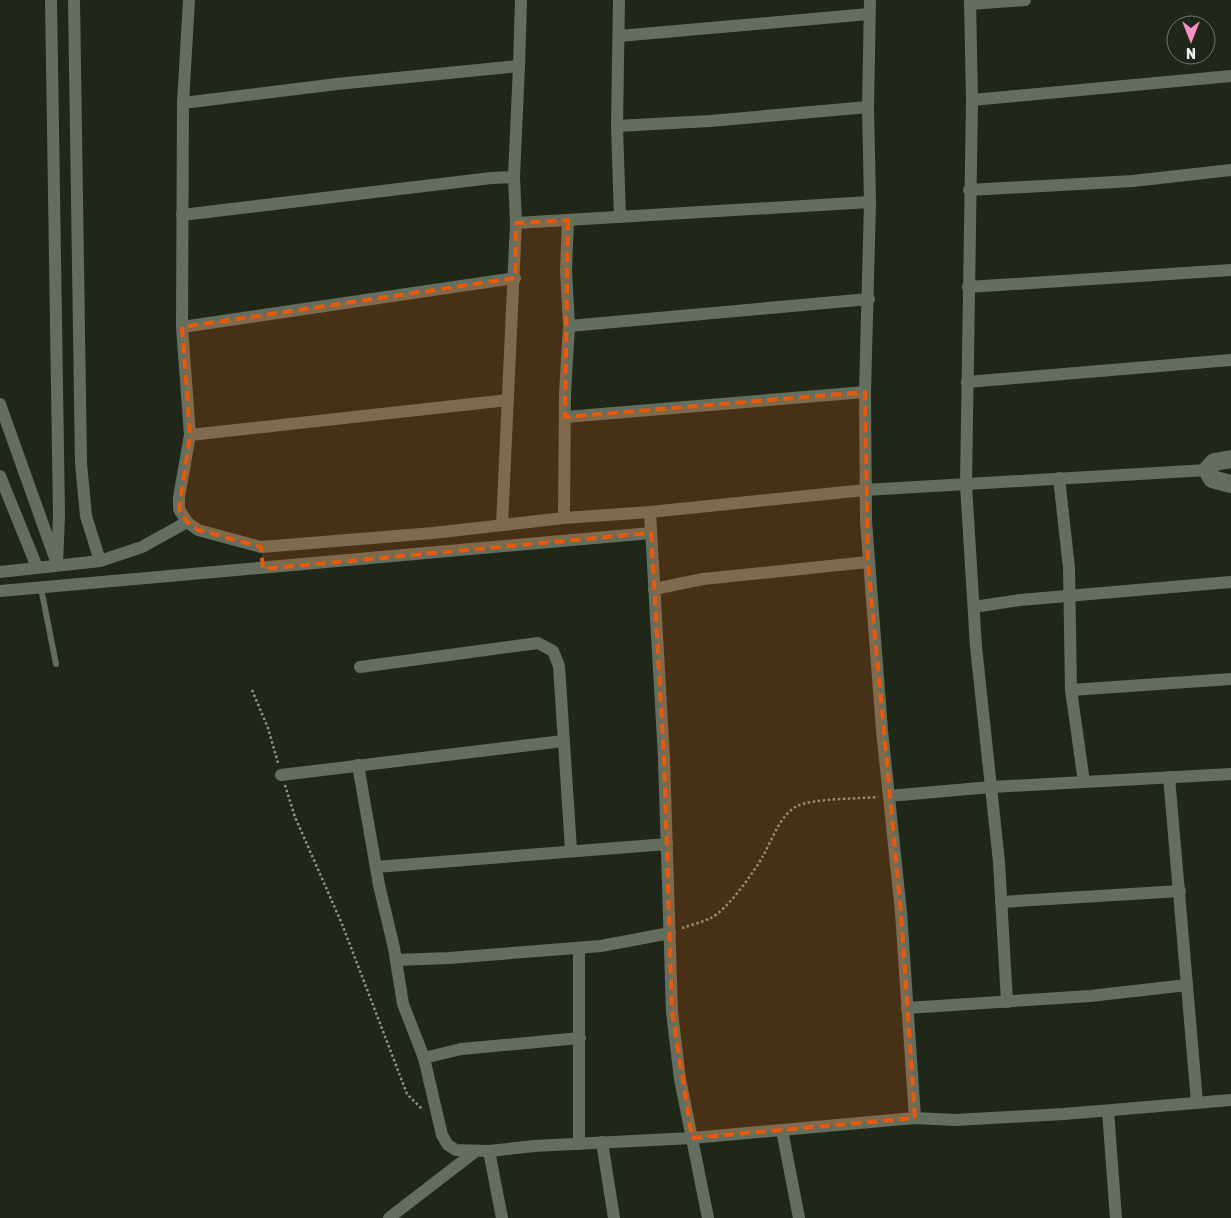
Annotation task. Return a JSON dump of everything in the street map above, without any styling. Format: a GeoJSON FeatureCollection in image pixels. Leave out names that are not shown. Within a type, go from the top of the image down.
{"type":"FeatureCollection","features":[{"type":"Feature","properties":{"kind":"street"},"geometry":{"type":"LineString","coordinates":[[51,0],[60,514],[57,565]]}},
{"type":"Feature","properties":{"kind":"street"},"geometry":{"type":"LineString","coordinates":[[74,0],[81,463],[86,516],[100,561]]}},
{"type":"Feature","properties":{"kind":"street"},"geometry":{"type":"LineString","coordinates":[[189,0],[183,103],[182,328],[190,435],[179,497],[179,509],[187,522],[198,530],[261,546],[433,533],[564,518],[650,512],[865,490],[1207,470],[1214,462],[1231,459]]}},
{"type":"Feature","properties":{"kind":"street"},"geometry":{"type":"LineString","coordinates":[[502,525],[515,278],[516,223],[514,177],[521,0]]}},
{"type":"Feature","properties":{"kind":"street"},"geometry":{"type":"LineString","coordinates":[[619,0],[618,126],[620,217]]}},
{"type":"Feature","properties":{"kind":"street"},"geometry":{"type":"LineString","coordinates":[[870,0],[868,107],[870,202],[869,299],[865,392],[865,490],[868,562],[901,912],[915,1118]]}},
{"type":"Feature","properties":{"kind":"street"},"geometry":{"type":"LineString","coordinates":[[1007,1002],[1002,902],[974,607],[966,485],[969,190],[972,100],[970,2],[1025,0]]}},
{"type":"Feature","properties":{"kind":"street"},"geometry":{"type":"LineString","coordinates":[[619,36],[869,14]]}},
{"type":"Feature","properties":{"kind":"street"},"geometry":{"type":"LineString","coordinates":[[183,103],[337,84],[519,66]]}},
{"type":"Feature","properties":{"kind":"street"},"geometry":{"type":"LineString","coordinates":[[972,100],[1231,76]]}},
{"type":"Feature","properties":{"kind":"street"},"geometry":{"type":"LineString","coordinates":[[618,126],[710,121],[868,107]]}},
{"type":"Feature","properties":{"kind":"street"},"geometry":{"type":"LineString","coordinates":[[969,190],[1133,180],[1231,170]]}},
{"type":"Feature","properties":{"kind":"street"},"geometry":{"type":"LineString","coordinates":[[182,215],[491,178],[514,177]]}},
{"type":"Feature","properties":{"kind":"street"},"geometry":{"type":"LineString","coordinates":[[516,223],[870,202]]}},
{"type":"Feature","properties":{"kind":"street"},"geometry":{"type":"LineString","coordinates":[[564,518],[565,417],[569,326],[566,270],[568,220]]}},
{"type":"Feature","properties":{"kind":"street"},"geometry":{"type":"LineString","coordinates":[[55,257],[78,257]]}},
{"type":"Feature","properties":{"kind":"street"},"geometry":{"type":"LineString","coordinates":[[968,287],[1231,270]]}},
{"type":"Feature","properties":{"kind":"street"},"geometry":{"type":"LineString","coordinates":[[182,328],[515,278]]}},
{"type":"Feature","properties":{"kind":"street"},"geometry":{"type":"LineString","coordinates":[[569,326],[869,299]]}},
{"type":"Feature","properties":{"kind":"street"},"geometry":{"type":"LineString","coordinates":[[967,382],[1231,360]]}},
{"type":"Feature","properties":{"kind":"street"},"geometry":{"type":"LineString","coordinates":[[565,417],[865,392]]}},
{"type":"Feature","properties":{"kind":"street"},"geometry":{"type":"LineString","coordinates":[[190,435],[508,400]]}},
{"type":"Feature","properties":{"kind":"street"},"geometry":{"type":"LineString","coordinates":[[0,404],[57,565]]}},
{"type":"Feature","properties":{"kind":"street"},"geometry":{"type":"LineString","coordinates":[[1207,470],[1212,479],[1231,484]]}},
{"type":"Feature","properties":{"kind":"street"},"geometry":{"type":"LineString","coordinates":[[0,476],[38,567]]}},
{"type":"Feature","properties":{"kind":"street"},"geometry":{"type":"LineString","coordinates":[[1059,478],[1070,597],[1071,690],[1084,782]]}},
{"type":"Feature","properties":{"kind":"street"},"geometry":{"type":"LineString","coordinates":[[650,512],[667,844],[672,1012],[680,1079],[708,1218]]}},
{"type":"Feature","properties":{"kind":"street"},"geometry":{"type":"LineString","coordinates":[[0,572],[100,561],[142,547],[187,522]]}},
{"type":"Feature","properties":{"kind":"street"},"geometry":{"type":"LineString","coordinates":[[0,591],[651,534]]}},
{"type":"Feature","properties":{"kind":"street"},"geometry":{"type":"LineString","coordinates":[[261,546],[263,569]]}},
{"type":"Feature","properties":{"kind":"street"},"geometry":{"type":"LineString","coordinates":[[654,589],[703,578],[868,562]]}},
{"type":"Feature","properties":{"kind":"street"},"geometry":{"type":"LineString","coordinates":[[974,607],[1231,582]]}},
{"type":"Feature","properties":{"kind":"street"},"geometry":{"type":"LineString","coordinates":[[360,667],[538,643],[553,651],[559,666],[572,850]]}},
{"type":"Feature","properties":{"kind":"street"},"geometry":{"type":"LineString","coordinates":[[1071,690],[1231,679]]}},
{"type":"Feature","properties":{"kind":"street"},"geometry":{"type":"LineString","coordinates":[[281,775],[563,741]]}},
{"type":"Feature","properties":{"kind":"street"},"geometry":{"type":"LineString","coordinates":[[358,765],[403,1004],[424,1058],[436,1119],[448,1145],[456,1150],[482,1151],[602,1142],[692,1138],[915,1118],[955,1120],[1108,1111],[1231,1100]]}},
{"type":"Feature","properties":{"kind":"street"},"geometry":{"type":"LineString","coordinates":[[889,796],[990,787],[1231,774]]}},
{"type":"Feature","properties":{"kind":"street"},"geometry":{"type":"LineString","coordinates":[[1169,777],[1197,1102]]}},
{"type":"Feature","properties":{"kind":"street"},"geometry":{"type":"LineString","coordinates":[[376,867],[572,850],[667,844]]}},
{"type":"Feature","properties":{"kind":"street"},"geometry":{"type":"LineString","coordinates":[[1002,902],[1180,890]]}},
{"type":"Feature","properties":{"kind":"street"},"geometry":{"type":"LineString","coordinates":[[396,960],[579,948],[627,942],[670,933]]}},
{"type":"Feature","properties":{"kind":"street"},"geometry":{"type":"LineString","coordinates":[[579,948],[579,1144]]}},
{"type":"Feature","properties":{"kind":"street"},"geometry":{"type":"LineString","coordinates":[[907,1008],[1090,996],[1187,985]]}},
{"type":"Feature","properties":{"kind":"street"},"geometry":{"type":"LineString","coordinates":[[424,1058],[460,1048],[580,1038]]}},
{"type":"Feature","properties":{"kind":"street"},"geometry":{"type":"LineString","coordinates":[[1108,1111],[1116,1218]]}},
{"type":"Feature","properties":{"kind":"street"},"geometry":{"type":"LineString","coordinates":[[782,1130],[799,1218]]}},
{"type":"Feature","properties":{"kind":"street"},"geometry":{"type":"LineString","coordinates":[[602,1142],[614,1218]]}},
{"type":"Feature","properties":{"kind":"street"},"geometry":{"type":"LineString","coordinates":[[390,1218],[482,1151]]}},
{"type":"Feature","properties":{"kind":"street"},"geometry":{"type":"LineString","coordinates":[[482,1151],[502,1218]]}},
{"type":"Feature","properties":{"kind":"lane"},"geometry":{"type":"LineString","coordinates":[[41,588],[56,664]]}},
{"type":"Feature","properties":{"kind":"path"},"geometry":{"type":"LineString","coordinates":[[252,690],[268,728],[295,816],[340,919],[407,1094],[418,1107],[436,1119]]}},
{"type":"Feature","properties":{"kind":"path"},"geometry":{"type":"LineString","coordinates":[[670,933],[713,917],[750,877],[779,825],[790,811],[798,806],[889,796]]}},
{"type":"Feature","properties":{"kind":"highlighted area"},"geometry":{"type":"Polygon","coordinates":[[[568,220],[565,417],[865,392],[868,562],[901,912],[915,1118],[692,1138],[672,1012],[664,758],[651,533],[263,569],[261,547],[198,530],[187,522],[179,509],[190,435],[182,327],[515,278],[516,223],[568,220]]]}}]}
